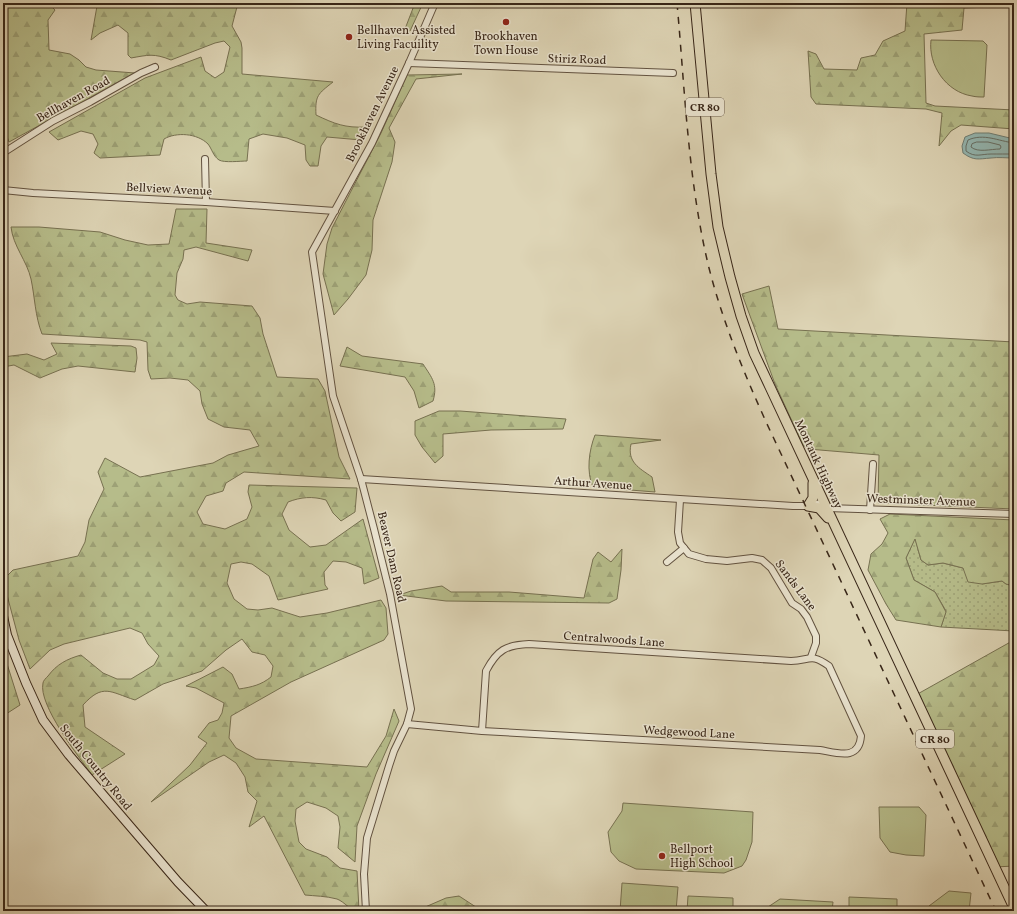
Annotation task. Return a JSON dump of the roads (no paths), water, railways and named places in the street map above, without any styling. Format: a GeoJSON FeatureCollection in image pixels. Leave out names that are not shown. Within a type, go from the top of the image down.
{"type":"FeatureCollection","features":[{"type":"Feature","properties":{"kind":"main road","name":"Montauk Highway"},"geometry":{"type":"LineString","coordinates":[[695,3],[712,186],[718,227],[726,264],[741,316],[757,358],[1014,908]]}},
{"type":"Feature","properties":{"kind":"main road"},"geometry":{"type":"LineString","coordinates":[[813,478],[814,496],[808,506],[821,510],[836,528]]}},
{"type":"Feature","properties":{"kind":"main road","name":"South Country Road"},"geometry":{"type":"LineString","coordinates":[[3,616],[10,642],[26,683],[43,720],[69,755],[124,820],[178,882],[206,911]]}},
{"type":"Feature","properties":{"kind":"street","name":"Brookhaven Avenue"},"geometry":{"type":"LineString","coordinates":[[335,211],[372,143],[409,64],[435,3]]}},
{"type":"Feature","properties":{"kind":"street","name":"Stiriz Road"},"geometry":{"type":"LineString","coordinates":[[409,64],[673,73]]}},
{"type":"Feature","properties":{"kind":"street","name":"Bellhaven Road"},"geometry":{"type":"LineString","coordinates":[[3,153],[53,121],[141,73],[155,67]]}},
{"type":"Feature","properties":{"kind":"street"},"geometry":{"type":"LineString","coordinates":[[205,159],[206,202]]}},
{"type":"Feature","properties":{"kind":"street","name":"Bellview Avenue"},"geometry":{"type":"LineString","coordinates":[[3,190],[335,211]]}},
{"type":"Feature","properties":{"kind":"street","name":"Beaver Dam Road"},"geometry":{"type":"LineString","coordinates":[[335,211],[312,252],[333,396],[361,479],[390,594],[412,710],[390,761],[367,838],[364,874],[366,911]]}},
{"type":"Feature","properties":{"kind":"street"},"geometry":{"type":"LineString","coordinates":[[870,510],[873,464]]}},
{"type":"Feature","properties":{"kind":"street","name":"Arthur Avenue"},"geometry":{"type":"LineString","coordinates":[[361,479],[680,500],[794,506],[825,505]]}},
{"type":"Feature","properties":{"kind":"street"},"geometry":{"type":"LineString","coordinates":[[667,562],[684,548],[680,543],[678,532],[680,500]]}},
{"type":"Feature","properties":{"kind":"street","name":"Westminster Avenue"},"geometry":{"type":"LineString","coordinates":[[825,505],[870,510],[1014,514]]}},
{"type":"Feature","properties":{"kind":"street","name":"Sands Lane"},"geometry":{"type":"LineString","coordinates":[[684,548],[689,554],[706,559],[727,561],[752,558],[762,560],[771,568],[792,603],[801,609],[807,617],[816,636],[816,643],[811,657]]}},
{"type":"Feature","properties":{"kind":"street","name":"Centralwoods Lane"},"geometry":{"type":"LineString","coordinates":[[482,730],[486,671],[490,663],[497,655],[504,649],[514,645],[529,644],[791,661],[811,657]]}},
{"type":"Feature","properties":{"kind":"street","name":"Wedgewood Lane"},"geometry":{"type":"LineString","coordinates":[[407,724],[853,753],[860,744],[861,736],[829,666],[819,658],[811,657]]}},
{"type":"Feature","properties":{"kind":"water"},"geometry":{"type":"Polygon","coordinates":[[[975,133],[989,133],[1014,139],[1014,158],[976,159],[967,156],[963,153],[962,146],[965,137],[975,133]]]}},
{"type":"Feature","properties":{"kind":"railway"},"geometry":{"type":"LineString","coordinates":[[677,3],[688,136],[696,203],[709,268],[727,328],[767,424],[996,911]]}},
{"type":"Feature","properties":{"kind":"place","name":"Brookhaven Town House"},"geometry":{"type":"Point","coordinates":[506,22]}},
{"type":"Feature","properties":{"kind":"place","name":"Bellhaven Assisted Living Facuility"},"geometry":{"type":"Point","coordinates":[349,37]}},
{"type":"Feature","properties":{"kind":"place","name":"Bellport High School"},"geometry":{"type":"Point","coordinates":[662,856]}}]}
